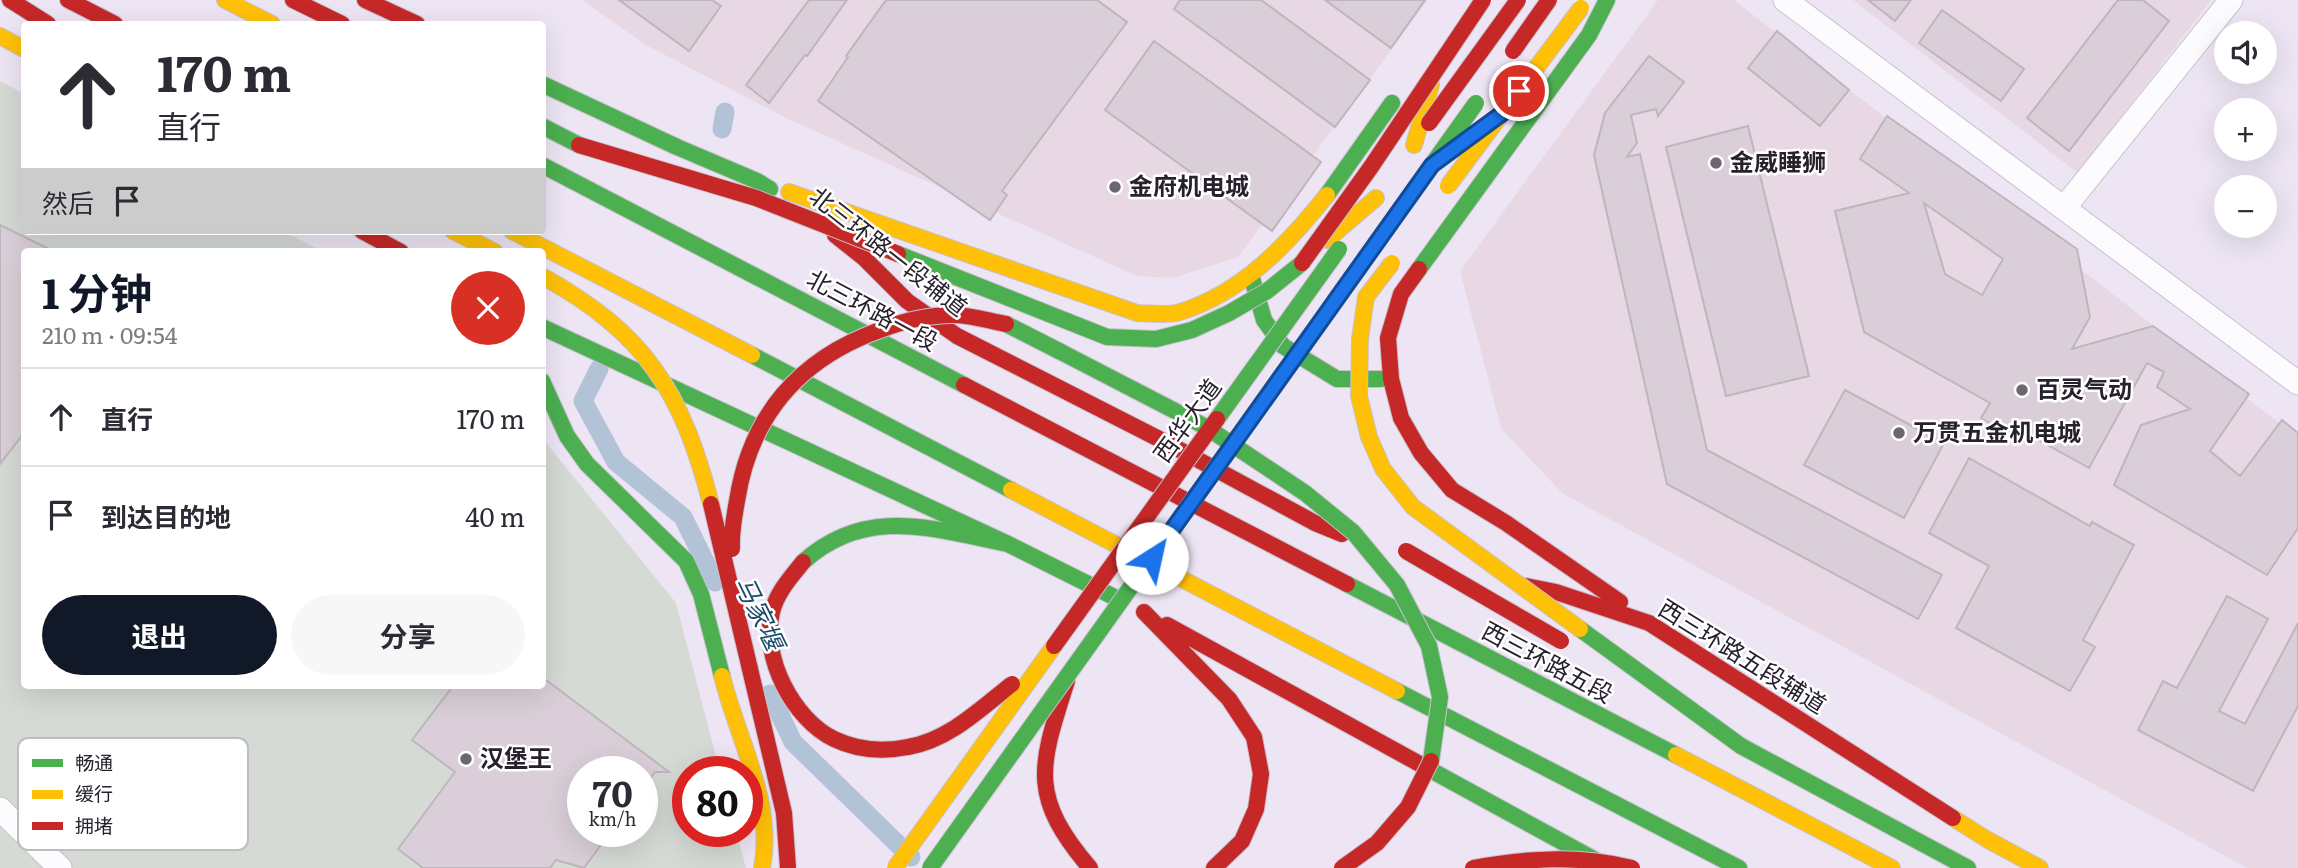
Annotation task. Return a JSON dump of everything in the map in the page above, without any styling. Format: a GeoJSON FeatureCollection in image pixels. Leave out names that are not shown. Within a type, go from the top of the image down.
{"type":"FeatureCollection","features":[{"type":"Feature","properties":{"kind":"main road"},"geometry":{"type":"LineString","coordinates":[[9,0],[43,21]]}},
{"type":"Feature","properties":{"kind":"main road"},"geometry":{"type":"LineString","coordinates":[[68,0],[110,21]]}},
{"type":"Feature","properties":{"kind":"main road"},"geometry":{"type":"LineString","coordinates":[[225,0],[266,21]]}},
{"type":"Feature","properties":{"kind":"main road"},"geometry":{"type":"LineString","coordinates":[[293,0],[336,21]]}},
{"type":"Feature","properties":{"kind":"main road"},"geometry":{"type":"LineString","coordinates":[[365,0],[410,21]]}},
{"type":"Feature","properties":{"kind":"main road"},"geometry":{"type":"LineString","coordinates":[[1419,66],[1467,0]]}},
{"type":"Feature","properties":{"kind":"main road"},"geometry":{"type":"LineString","coordinates":[[579,145],[756,198],[1107,337],[1156,339],[1192,330],[1229,313],[1267,291],[1303,262],[1371,167],[1483,0]]}},
{"type":"Feature","properties":{"kind":"main road"},"geometry":{"type":"LineString","coordinates":[[1437,67],[1410,150],[1518,0]]}},
{"type":"Feature","properties":{"kind":"main road"},"geometry":{"type":"LineString","coordinates":[[1502,66],[1549,0]]}},
{"type":"Feature","properties":{"kind":"main road"},"geometry":{"type":"LineString","coordinates":[[1608,0],[1589,35],[1401,294],[1388,338],[1391,379],[1401,418],[1421,453],[1452,490],[1506,523],[1650,623]]}},
{"type":"Feature","properties":{"kind":"main road"},"geometry":{"type":"LineString","coordinates":[[1439,199],[1584,4]]}},
{"type":"Feature","properties":{"kind":"main road"},"geometry":{"type":"LineString","coordinates":[[0,36],[21,47]]}},
{"type":"Feature","properties":{"kind":"main road","name":"北三环路一段辅道"},"geometry":{"type":"LineString","coordinates":[[546,86],[677,148],[757,181],[820,222],[864,258],[907,301],[957,336],[1203,463]]}},
{"type":"Feature","properties":{"kind":"main road"},"geometry":{"type":"LineString","coordinates":[[757,181],[1137,313],[1178,313],[1214,298],[1251,273],[1282,247],[1308,219],[1404,88]]}},
{"type":"Feature","properties":{"kind":"main road"},"geometry":{"type":"LineString","coordinates":[[1322,318],[1487,88]]}},
{"type":"Feature","properties":{"kind":"main road"},"geometry":{"type":"LineString","coordinates":[[1432,165],[1504,112]]}},
{"type":"Feature","properties":{"kind":"main road"},"geometry":{"type":"LineString","coordinates":[[546,128],[701,199]]}},
{"type":"Feature","properties":{"kind":"main road","name":"北三环路一段"},"geometry":{"type":"LineString","coordinates":[[546,167],[1181,498]]}},
{"type":"Feature","properties":{"kind":"main road","name":"西华大道"},"geometry":{"type":"LineString","coordinates":[[895,868],[1380,193],[1303,262]]}},
{"type":"Feature","properties":{"kind":"main road"},"geometry":{"type":"LineString","coordinates":[[1395,216],[1366,298],[1360,340],[1359,396],[1369,437],[1383,468],[1413,508],[1741,746]]}},
{"type":"Feature","properties":{"kind":"main road"},"geometry":{"type":"LineString","coordinates":[[369,235],[394,248]]}},
{"type":"Feature","properties":{"kind":"main road"},"geometry":{"type":"LineString","coordinates":[[461,235],[487,248]]}},
{"type":"Feature","properties":{"kind":"main road"},"geometry":{"type":"LineString","coordinates":[[520,235],[545,248]]}},
{"type":"Feature","properties":{"kind":"main road"},"geometry":{"type":"LineString","coordinates":[[546,249],[1739,868]]}},
{"type":"Feature","properties":{"kind":"main road"},"geometry":{"type":"LineString","coordinates":[[1366,298],[1398,254]]}},
{"type":"Feature","properties":{"kind":"main road"},"geometry":{"type":"LineString","coordinates":[[836,257],[911,284]]}},
{"type":"Feature","properties":{"kind":"main road"},"geometry":{"type":"LineString","coordinates":[[1251,273],[1264,320],[1283,346],[1338,379],[1391,379]]}},
{"type":"Feature","properties":{"kind":"main road"},"geometry":{"type":"LineString","coordinates":[[546,278],[579,296],[617,326],[654,366],[681,415],[706,483],[743,638],[784,813],[788,868]]}},
{"type":"Feature","properties":{"kind":"main road"},"geometry":{"type":"LineString","coordinates":[[947,299],[1006,324],[1206,427],[1305,493],[1372,532]]}},
{"type":"Feature","properties":{"kind":"main road"},"geometry":{"type":"LineString","coordinates":[[743,638],[732,544],[736,500],[742,465],[763,421],[783,391],[812,364],[841,344],[875,330],[907,321],[954,315],[1006,324]]}},
{"type":"Feature","properties":{"kind":"main road"},"geometry":{"type":"LineString","coordinates":[[546,329],[1008,544],[1144,612],[1610,868]]}},
{"type":"Feature","properties":{"kind":"main road","name":"西华大道"},"geometry":{"type":"LineString","coordinates":[[930,868],[1306,341]]}},
{"type":"Feature","properties":{"kind":"main road"},"geometry":{"type":"LineString","coordinates":[[546,390],[567,436],[587,464],[686,561],[701,594],[730,709],[753,773],[762,811],[765,853],[762,868]]}},
{"type":"Feature","properties":{"kind":"main road","name":"西三环路五段辅道"},"geometry":{"type":"LineString","coordinates":[[1203,463],[1315,523],[1421,566],[1556,592],[1650,623],[1989,840],[2040,868]]}},
{"type":"Feature","properties":{"kind":"main road"},"geometry":{"type":"LineString","coordinates":[[1305,493],[1353,532],[1397,585],[1429,646],[1440,697],[1430,761],[1408,807],[1377,843],[1342,868]]}},
{"type":"Feature","properties":{"kind":"main road","name":"西三环路五段"},"geometry":{"type":"LineString","coordinates":[[1181,498],[1892,868]]}},
{"type":"Feature","properties":{"kind":"main road"},"geometry":{"type":"LineString","coordinates":[[1008,544],[901,525],[864,528],[832,539],[803,562],[783,587],[771,616],[771,644],[778,674],[794,703],[818,728],[847,745],[883,750],[918,745],[959,725],[1049,654]]}},
{"type":"Feature","properties":{"kind":"main road"},"geometry":{"type":"LineString","coordinates":[[1394,545],[1573,649]]}},
{"type":"Feature","properties":{"kind":"main road"},"geometry":{"type":"LineString","coordinates":[[1144,612],[1229,699],[1254,737],[1261,774],[1256,809],[1242,841],[1214,868]]}},
{"type":"Feature","properties":{"kind":"main road"},"geometry":{"type":"LineString","coordinates":[[1609,670],[1741,746],[1968,868]]}},
{"type":"Feature","properties":{"kind":"main road"},"geometry":{"type":"LineString","coordinates":[[1070,671],[1046,746],[1043,778],[1051,814],[1069,845],[1090,868]]}},
{"type":"Feature","properties":{"kind":"main road"},"geometry":{"type":"LineString","coordinates":[[1473,868],[1549,858],[1617,863],[1632,868]]}},
{"type":"Feature","properties":{"kind":"street"},"geometry":{"type":"LineString","coordinates":[[1786,0],[2298,383]]}},
{"type":"Feature","properties":{"kind":"street"},"geometry":{"type":"LineString","coordinates":[[2064,208],[2231,0]]}},
{"type":"Feature","properties":{"kind":"street"},"geometry":{"type":"LineString","coordinates":[[0,809],[18,827]]}},
{"type":"Feature","properties":{"kind":"street"},"geometry":{"type":"LineString","coordinates":[[42,850],[60,868]]}},
{"type":"Feature","properties":{"kind":"shaded area","name":"金府机电城"},"geometry":{"type":"Polygon","coordinates":[[[582,0],[1428,0],[1238,257],[1173,278],[1137,276],[786,118],[646,45],[582,0]]]}},
{"type":"Feature","properties":{"kind":"shaded area","name":"万贯五金机电城"},"geometry":{"type":"Polygon","coordinates":[[[1658,0],[1734,0],[2298,438],[2298,868],[2247,868],[1562,493],[1501,428],[1460,271],[1658,0]]]}},
{"type":"Feature","properties":{"kind":"shaded area"},"geometry":{"type":"Polygon","coordinates":[[[1853,0],[2211,0],[2078,173],[1853,0]]]}},
{"type":"Feature","properties":{"kind":"shaded area"},"geometry":{"type":"Polygon","coordinates":[[[0,81],[21,92],[21,235],[291,235],[315,248],[21,248],[21,689],[546,689],[546,443],[676,603],[716,756],[672,756],[672,847],[740,847],[746,868],[0,868],[0,81]]]}},
{"type":"Feature","properties":{"kind":"building"},"geometry":{"type":"Polygon","coordinates":[[[619,0],[712,0],[721,6],[689,51],[619,0]]]}},
{"type":"Feature","properties":{"kind":"building"},"geometry":{"type":"Polygon","coordinates":[[[809,0],[847,0],[769,103],[746,85],[809,0]]]}},
{"type":"Feature","properties":{"kind":"building"},"geometry":{"type":"Polygon","coordinates":[[[886,0],[1097,0],[1127,22],[1002,191],[1007,195],[990,220],[818,101],[886,0]]]}},
{"type":"Feature","properties":{"kind":"building"},"geometry":{"type":"Polygon","coordinates":[[[1180,0],[1261,0],[1370,80],[1335,127],[1174,9],[1180,0]]]}},
{"type":"Feature","properties":{"kind":"building"},"geometry":{"type":"Polygon","coordinates":[[[1325,0],[1425,0],[1391,48],[1325,0]]]}},
{"type":"Feature","properties":{"kind":"building"},"geometry":{"type":"Polygon","coordinates":[[[1868,0],[1911,0],[1895,21],[1868,0]]]}},
{"type":"Feature","properties":{"kind":"building"},"geometry":{"type":"Polygon","coordinates":[[[2118,0],[2143,0],[2169,21],[2069,151],[2027,118],[2118,0]]]}},
{"type":"Feature","properties":{"kind":"building"},"geometry":{"type":"Polygon","coordinates":[[[1942,10],[2024,69],[2001,101],[1919,43],[1942,10]]]}},
{"type":"Feature","properties":{"kind":"building"},"geometry":{"type":"Polygon","coordinates":[[[1777,31],[1849,90],[1820,126],[1748,68],[1777,31]]]}},
{"type":"Feature","properties":{"kind":"building"},"geometry":{"type":"Polygon","coordinates":[[[1154,41],[1321,162],[1272,231],[1105,110],[1154,41]]]}},
{"type":"Feature","properties":{"kind":"building"},"geometry":{"type":"Polygon","coordinates":[[[1649,56],[1684,82],[1658,116],[1656,109],[1631,115],[1637,143],[1627,157],[1640,154],[1707,450],[1942,575],[1918,619],[1667,484],[1594,155],[1605,113],[1649,56]]]}},
{"type":"Feature","properties":{"kind":"building"},"geometry":{"type":"Polygon","coordinates":[[[1887,116],[2077,249],[2090,317],[2072,349],[2153,326],[2249,394],[2210,451],[2240,476],[2282,420],[2298,433],[2298,528],[2267,575],[2114,485],[2141,425],[2190,409],[2157,387],[2164,372],[2147,363],[2089,468],[2026,433],[2021,441],[1981,418],[1990,403],[1864,332],[1835,211],[1909,193],[1860,159],[1887,116]],[[1924,203],[1945,274],[1982,295],[2003,259],[1924,203]]]}},
{"type":"Feature","properties":{"kind":"building"},"geometry":{"type":"Polygon","coordinates":[[[1748,126],[1809,376],[1726,396],[1666,147],[1748,126]]]}},
{"type":"Feature","properties":{"kind":"building"},"geometry":{"type":"Polygon","coordinates":[[[0,225],[47,248],[21,248],[21,437],[0,464],[0,225]]]}},
{"type":"Feature","properties":{"kind":"building"},"geometry":{"type":"Polygon","coordinates":[[[1845,390],[1944,443],[1904,518],[1804,465],[1845,390]]]}},
{"type":"Feature","properties":{"kind":"building"},"geometry":{"type":"Polygon","coordinates":[[[1969,458],[2090,526],[2092,522],[2134,545],[2083,640],[2095,647],[2070,691],[1956,628],[1989,566],[1929,533],[1969,458]]]}},
{"type":"Feature","properties":{"kind":"building"},"geometry":{"type":"Polygon","coordinates":[[[2227,596],[2268,619],[2219,711],[2245,724],[2298,623],[2298,706],[2253,791],[2138,730],[2163,681],[2177,688],[2227,596]]]}},
{"type":"Feature","properties":{"kind":"building"},"geometry":{"type":"Polygon","coordinates":[[[546,680],[648,756],[567,756],[567,847],[599,847],[584,868],[556,860],[550,868],[423,868],[398,849],[455,772],[412,740],[451,689],[546,689],[546,680]]]}},
{"type":"Feature","properties":{"kind":"building"},"geometry":{"type":"Polygon","coordinates":[[[658,764],[669,772],[658,772],[658,764]]]}},
{"type":"Feature","properties":{"kind":"waterway","name":"马家堰"},"geometry":{"type":"LineString","coordinates":[[722,129],[725,112]]}},
{"type":"Feature","properties":{"kind":"waterway","name":"马家堰"},"geometry":{"type":"LineString","coordinates":[[599,369],[583,401],[616,462],[683,517],[715,582]]}},
{"type":"Feature","properties":{"kind":"waterway","name":"马家堰"},"geometry":{"type":"LineString","coordinates":[[770,694],[793,742],[911,857]]}},
{"type":"Feature","properties":{"kind":"traffic: fast"},"geometry":{"type":"LineString","coordinates":[[1419,269],[1589,35],[1607,0]]}},
{"type":"Feature","properties":{"kind":"traffic: fast"},"geometry":{"type":"LineString","coordinates":[[546,86],[770,189]]}},
{"type":"Feature","properties":{"kind":"traffic: fast"},"geometry":{"type":"LineString","coordinates":[[1327,195],[1392,103]]}},
{"type":"Feature","properties":{"kind":"traffic: fast"},"geometry":{"type":"LineString","coordinates":[[1334,302],[1476,103]]}},
{"type":"Feature","properties":{"kind":"traffic: fast"},"geometry":{"type":"LineString","coordinates":[[546,128],[579,145]]}},
{"type":"Feature","properties":{"kind":"traffic: fast"},"geometry":{"type":"LineString","coordinates":[[546,167],[964,385]]}},
{"type":"Feature","properties":{"kind":"traffic: fast"},"geometry":{"type":"LineString","coordinates":[[1217,419],[1339,249]]}},
{"type":"Feature","properties":{"kind":"traffic: fast"},"geometry":{"type":"LineString","coordinates":[[898,254],[1107,337],[1156,339],[1192,330],[1229,313],[1267,291],[1302,263]]}},
{"type":"Feature","properties":{"kind":"traffic: fast"},"geometry":{"type":"LineString","coordinates":[[1251,275],[1264,320],[1283,346],[1337,379],[1381,379]]}},
{"type":"Feature","properties":{"kind":"traffic: fast"},"geometry":{"type":"LineString","coordinates":[[1006,324],[1061,352]]}},
{"type":"Feature","properties":{"kind":"traffic: fast"},"geometry":{"type":"LineString","coordinates":[[546,329],[1008,544],[1118,599]]}},
{"type":"Feature","properties":{"kind":"traffic: fast"},"geometry":{"type":"LineString","coordinates":[[1061,352],[1206,427],[1305,493],[1353,532],[1397,585],[1429,646],[1440,697],[1431,761]]}},
{"type":"Feature","properties":{"kind":"traffic: fast"},"geometry":{"type":"LineString","coordinates":[[752,355],[1011,490]]}},
{"type":"Feature","properties":{"kind":"traffic: fast"},"geometry":{"type":"LineString","coordinates":[[546,390],[567,436],[587,464],[686,561],[701,594],[722,676]]}},
{"type":"Feature","properties":{"kind":"traffic: fast"},"geometry":{"type":"LineString","coordinates":[[930,868],[1198,493]]}},
{"type":"Feature","properties":{"kind":"traffic: fast"},"geometry":{"type":"LineString","coordinates":[[803,562],[827,544],[851,533],[876,527],[927,528],[1008,544]]}},
{"type":"Feature","properties":{"kind":"traffic: fast"},"geometry":{"type":"LineString","coordinates":[[1347,584],[1676,755]]}},
{"type":"Feature","properties":{"kind":"traffic: fast"},"geometry":{"type":"LineString","coordinates":[[1580,629],[1741,746]]}},
{"type":"Feature","properties":{"kind":"traffic: fast"},"geometry":{"type":"LineString","coordinates":[[1397,691],[1739,868]]}},
{"type":"Feature","properties":{"kind":"traffic: fast"},"geometry":{"type":"LineString","coordinates":[[1741,746],[1968,868]]}},
{"type":"Feature","properties":{"kind":"traffic: fast"},"geometry":{"type":"LineString","coordinates":[[1427,768],[1597,861]]}},
{"type":"Feature","properties":{"kind":"traffic: slow"},"geometry":{"type":"LineString","coordinates":[[225,0],[266,21]]}},
{"type":"Feature","properties":{"kind":"traffic: slow"},"geometry":{"type":"LineString","coordinates":[[1448,186],[1581,8]]}},
{"type":"Feature","properties":{"kind":"traffic: slow"},"geometry":{"type":"LineString","coordinates":[[0,36],[21,47]]}},
{"type":"Feature","properties":{"kind":"traffic: slow"},"geometry":{"type":"LineString","coordinates":[[1414,145],[1431,85]]}},
{"type":"Feature","properties":{"kind":"traffic: slow"},"geometry":{"type":"LineString","coordinates":[[789,192],[1137,313],[1164,314],[1203,304],[1243,280],[1280,249],[1327,195]]}},
{"type":"Feature","properties":{"kind":"traffic: slow"},"geometry":{"type":"LineString","coordinates":[[1327,240],[1376,198]]}},
{"type":"Feature","properties":{"kind":"traffic: slow"},"geometry":{"type":"LineString","coordinates":[[461,235],[487,248]]}},
{"type":"Feature","properties":{"kind":"traffic: slow"},"geometry":{"type":"LineString","coordinates":[[520,235],[545,248]]}},
{"type":"Feature","properties":{"kind":"traffic: slow"},"geometry":{"type":"LineString","coordinates":[[546,249],[752,355]]}},
{"type":"Feature","properties":{"kind":"traffic: slow"},"geometry":{"type":"LineString","coordinates":[[1392,263],[1366,297],[1360,339],[1359,396],[1369,437],[1383,469],[1413,507],[1580,629]]}},
{"type":"Feature","properties":{"kind":"traffic: slow"},"geometry":{"type":"LineString","coordinates":[[546,278],[608,320],[633,343],[654,369],[672,397],[687,429],[711,504]]}},
{"type":"Feature","properties":{"kind":"traffic: slow"},"geometry":{"type":"LineString","coordinates":[[1011,490],[1397,691]]}},
{"type":"Feature","properties":{"kind":"traffic: slow"},"geometry":{"type":"LineString","coordinates":[[895,868],[1054,646]]}},
{"type":"Feature","properties":{"kind":"traffic: slow"},"geometry":{"type":"LineString","coordinates":[[722,676],[759,795],[765,844],[762,868]]}},
{"type":"Feature","properties":{"kind":"traffic: slow"},"geometry":{"type":"LineString","coordinates":[[1676,755],[1892,868]]}},
{"type":"Feature","properties":{"kind":"traffic: slow"},"geometry":{"type":"LineString","coordinates":[[1953,818],[2040,868]]}},
{"type":"Feature","properties":{"kind":"traffic: jam"},"geometry":{"type":"LineString","coordinates":[[10,0],[43,21]]}},
{"type":"Feature","properties":{"kind":"traffic: jam"},"geometry":{"type":"LineString","coordinates":[[68,0],[109,21]]}},
{"type":"Feature","properties":{"kind":"traffic: jam"},"geometry":{"type":"LineString","coordinates":[[293,0],[336,21]]}},
{"type":"Feature","properties":{"kind":"traffic: jam"},"geometry":{"type":"LineString","coordinates":[[365,0],[410,21]]}},
{"type":"Feature","properties":{"kind":"traffic: jam"},"geometry":{"type":"LineString","coordinates":[[1302,263],[1371,167],[1483,0]]}},
{"type":"Feature","properties":{"kind":"traffic: jam"},"geometry":{"type":"LineString","coordinates":[[1429,123],[1518,0]]}},
{"type":"Feature","properties":{"kind":"traffic: jam"},"geometry":{"type":"LineString","coordinates":[[1513,51],[1549,0]]}},
{"type":"Feature","properties":{"kind":"traffic: jam"},"geometry":{"type":"LineString","coordinates":[[579,145],[756,198],[898,254]]}},
{"type":"Feature","properties":{"kind":"traffic: jam"},"geometry":{"type":"LineString","coordinates":[[369,235],[394,248]]}},
{"type":"Feature","properties":{"kind":"traffic: jam"},"geometry":{"type":"LineString","coordinates":[[835,235],[864,258],[907,301],[957,336],[1167,443],[1315,523],[1342,534]]}},
{"type":"Feature","properties":{"kind":"traffic: jam"},"geometry":{"type":"LineString","coordinates":[[1419,269],[1401,294],[1388,338],[1391,379],[1401,418],[1421,453],[1452,490],[1506,523],[1620,602]]}},
{"type":"Feature","properties":{"kind":"traffic: jam"},"geometry":{"type":"LineString","coordinates":[[732,549],[737,501],[753,442],[783,394],[803,374],[851,342],[907,321],[953,315],[1006,324]]}},
{"type":"Feature","properties":{"kind":"traffic: jam"},"geometry":{"type":"LineString","coordinates":[[1198,493],[1285,371]]}},
{"type":"Feature","properties":{"kind":"traffic: jam"},"geometry":{"type":"LineString","coordinates":[[964,385],[1347,584]]}},
{"type":"Feature","properties":{"kind":"traffic: jam"},"geometry":{"type":"LineString","coordinates":[[1054,646],[1217,419]]}},
{"type":"Feature","properties":{"kind":"traffic: jam"},"geometry":{"type":"LineString","coordinates":[[711,504],[784,813],[788,868]]}},
{"type":"Feature","properties":{"kind":"traffic: jam"},"geometry":{"type":"LineString","coordinates":[[1406,551],[1561,641]]}},
{"type":"Feature","properties":{"kind":"traffic: jam"},"geometry":{"type":"LineString","coordinates":[[803,562],[774,605],[770,630],[771,648],[783,685],[793,702],[819,730],[834,739],[852,746],[880,750],[923,743],[950,731],[1012,684]]}},
{"type":"Feature","properties":{"kind":"traffic: jam"},"geometry":{"type":"LineString","coordinates":[[1526,586],[1556,592],[1649,623],[1953,818]]}},
{"type":"Feature","properties":{"kind":"traffic: jam"},"geometry":{"type":"LineString","coordinates":[[1144,612],[1229,699],[1254,737],[1261,774],[1256,809],[1242,841],[1214,868]]}},
{"type":"Feature","properties":{"kind":"traffic: jam"},"geometry":{"type":"LineString","coordinates":[[1167,625],[1427,768]]}},
{"type":"Feature","properties":{"kind":"traffic: jam"},"geometry":{"type":"LineString","coordinates":[[1067,681],[1050,736],[1045,779],[1048,799],[1056,820],[1090,868]]}},
{"type":"Feature","properties":{"kind":"traffic: jam"},"geometry":{"type":"LineString","coordinates":[[1342,868],[1377,843],[1408,807],[1431,761]]}},
{"type":"Feature","properties":{"kind":"traffic: jam"},"geometry":{"type":"LineString","coordinates":[[1473,868],[1553,859],[1592,861],[1632,868]]}},
{"type":"Feature","properties":{"kind":"place","name":"金威睡狮"},"geometry":{"type":"Point","coordinates":[1716,163]}},
{"type":"Feature","properties":{"kind":"place","name":"金府机电城"},"geometry":{"type":"Point","coordinates":[1115,187]}},
{"type":"Feature","properties":{"kind":"place","name":"百灵气动"},"geometry":{"type":"Point","coordinates":[2022,390]}},
{"type":"Feature","properties":{"kind":"place","name":"万贯五金机电城"},"geometry":{"type":"Point","coordinates":[1899,433]}},
{"type":"Feature","properties":{"kind":"place","name":"汉堡王"},"geometry":{"type":"Point","coordinates":[466,759]}},
{"type":"Feature","properties":{"kind":"route"},"geometry":{"type":"LineString","coordinates":[[1152,558],[1432,165],[1504,112],[1519,91]]}}]}
